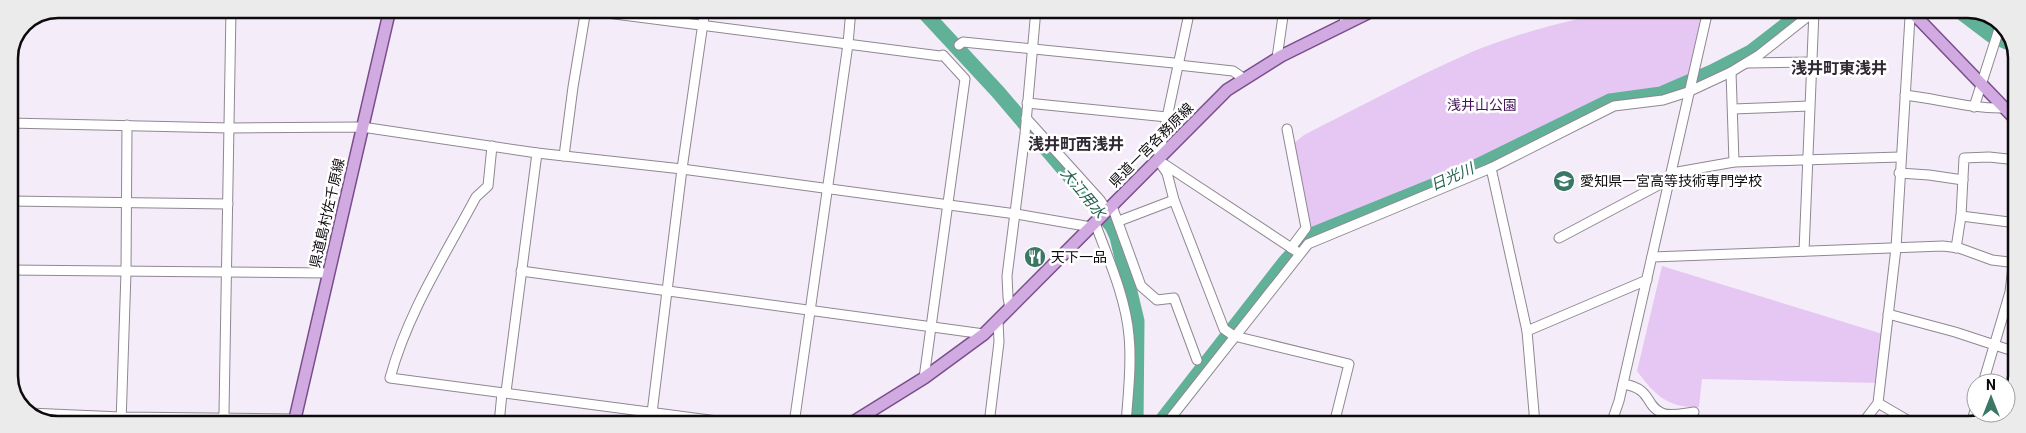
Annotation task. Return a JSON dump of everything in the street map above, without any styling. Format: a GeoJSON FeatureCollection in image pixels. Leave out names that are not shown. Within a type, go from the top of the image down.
{"type":"FeatureCollection","features":[{"type":"Feature","properties":{"kind":"main road","name":"県道島村佐千原線"},"geometry":{"type":"LineString","coordinates":[[296,416],[388,18]]}},
{"type":"Feature","properties":{"kind":"main road","name":"県道一宮各務原線"},"geometry":{"type":"LineString","coordinates":[[863,416],[924,378],[984,334],[1208,108],[1243,78],[1277,58],[1357,18]]}},
{"type":"Feature","properties":{"kind":"main road"},"geometry":{"type":"LineString","coordinates":[[1918,18],[2008,110]]}},
{"type":"Feature","properties":{"kind":"street"},"geometry":{"type":"LineString","coordinates":[[223,416],[231,18]]}},
{"type":"Feature","properties":{"kind":"street"},"geometry":{"type":"LineString","coordinates":[[564,156],[584,18]]}},
{"type":"Feature","properties":{"kind":"street"},"geometry":{"type":"LineString","coordinates":[[648,18],[940,56],[943,54],[966,79],[924,378]]}},
{"type":"Feature","properties":{"kind":"street"},"geometry":{"type":"LineString","coordinates":[[649,416],[704,18]]}},
{"type":"Feature","properties":{"kind":"street"},"geometry":{"type":"LineString","coordinates":[[795,416],[850,18]]}},
{"type":"Feature","properties":{"kind":"street"},"geometry":{"type":"LineString","coordinates":[[1010,309],[1007,276],[1025,134],[1035,18]]}},
{"type":"Feature","properties":{"kind":"street"},"geometry":{"type":"LineString","coordinates":[[1188,18],[1158,160],[1167,173],[1174,200],[1224,329],[1234,336],[1349,364],[1336,416]]}},
{"type":"Feature","properties":{"kind":"street"},"geometry":{"type":"LineString","coordinates":[[1277,58],[1283,18]]}},
{"type":"Feature","properties":{"kind":"street"},"geometry":{"type":"LineString","coordinates":[[1344,24],[1345,18]]}},
{"type":"Feature","properties":{"kind":"street"},"geometry":{"type":"LineString","coordinates":[[1613,416],[1623,384],[1706,18]]}},
{"type":"Feature","properties":{"kind":"street"},"geometry":{"type":"LineString","coordinates":[[1295,251],[1491,168],[1614,106],[1663,100],[1688,92],[1746,63],[1781,39],[1806,18]]}},
{"type":"Feature","properties":{"kind":"street"},"geometry":{"type":"LineString","coordinates":[[1804,251],[1806,160],[1814,18]]}},
{"type":"Feature","properties":{"kind":"street"},"geometry":{"type":"LineString","coordinates":[[1868,416],[1878,403],[1896,248],[1900,156],[1910,18]]}},
{"type":"Feature","properties":{"kind":"street"},"geometry":{"type":"LineString","coordinates":[[1974,107],[1999,31]]}},
{"type":"Feature","properties":{"kind":"street"},"geometry":{"type":"LineString","coordinates":[[959,45],[963,42],[1174,62],[1178,65],[1233,71],[1243,78]]}},
{"type":"Feature","properties":{"kind":"street"},"geometry":{"type":"LineString","coordinates":[[1746,63],[1811,62]]}},
{"type":"Feature","properties":{"kind":"street"},"geometry":{"type":"LineString","coordinates":[[1731,72],[1734,162]]}},
{"type":"Feature","properties":{"kind":"street"},"geometry":{"type":"LineString","coordinates":[[1905,95],[1938,99],[2008,113]]}},
{"type":"Feature","properties":{"kind":"street"},"geometry":{"type":"LineString","coordinates":[[1027,102],[1167,116]]}},
{"type":"Feature","properties":{"kind":"street"},"geometry":{"type":"LineString","coordinates":[[1733,109],[1809,106]]}},
{"type":"Feature","properties":{"kind":"street"},"geometry":{"type":"LineString","coordinates":[[1026,118],[1119,220],[1141,286],[1157,300],[1174,298],[1197,360]]}},
{"type":"Feature","properties":{"kind":"street"},"geometry":{"type":"LineString","coordinates":[[18,123],[230,128],[362,127],[537,153],[682,169],[827,190],[1094,223],[1122,300],[1128,326],[1130,367],[1127,416]]}},
{"type":"Feature","properties":{"kind":"street"},"geometry":{"type":"LineString","coordinates":[[121,416],[126,272],[126,126]]}},
{"type":"Feature","properties":{"kind":"street"},"geometry":{"type":"LineString","coordinates":[[1172,416],[1234,336],[1295,251],[1306,228],[1286,129]]}},
{"type":"Feature","properties":{"kind":"street"},"geometry":{"type":"LineString","coordinates":[[492,146],[488,186],[476,197],[415,311],[396,354],[390,378],[675,416]]}},
{"type":"Feature","properties":{"kind":"street"},"geometry":{"type":"LineString","coordinates":[[500,416],[537,153]]}},
{"type":"Feature","properties":{"kind":"street"},"geometry":{"type":"LineString","coordinates":[[1559,238],[1671,176],[1734,162],[1900,156]]}},
{"type":"Feature","properties":{"kind":"street"},"geometry":{"type":"LineString","coordinates":[[1956,248],[1961,216],[1964,158],[1989,157],[2008,159]]}},
{"type":"Feature","properties":{"kind":"street"},"geometry":{"type":"LineString","coordinates":[[1158,160],[1295,251]]}},
{"type":"Feature","properties":{"kind":"street"},"geometry":{"type":"LineString","coordinates":[[1491,168],[1527,331],[1534,416]]}},
{"type":"Feature","properties":{"kind":"street"},"geometry":{"type":"LineString","coordinates":[[1899,173],[1963,180]]}},
{"type":"Feature","properties":{"kind":"street"},"geometry":{"type":"LineString","coordinates":[[1119,220],[1174,200]]}},
{"type":"Feature","properties":{"kind":"street"},"geometry":{"type":"LineString","coordinates":[[18,201],[228,204]]}},
{"type":"Feature","properties":{"kind":"street"},"geometry":{"type":"LineString","coordinates":[[1961,216],[2008,222]]}},
{"type":"Feature","properties":{"kind":"street"},"geometry":{"type":"LineString","coordinates":[[1652,257],[1943,246],[1956,248],[1992,260],[2008,261]]}},
{"type":"Feature","properties":{"kind":"street"},"geometry":{"type":"LineString","coordinates":[[18,270],[329,272]]}},
{"type":"Feature","properties":{"kind":"street"},"geometry":{"type":"LineString","coordinates":[[521,271],[984,334]]}},
{"type":"Feature","properties":{"kind":"street"},"geometry":{"type":"LineString","coordinates":[[1527,331],[1647,280]]}},
{"type":"Feature","properties":{"kind":"street"},"geometry":{"type":"LineString","coordinates":[[1986,373],[2008,299]]}},
{"type":"Feature","properties":{"kind":"street"},"geometry":{"type":"LineString","coordinates":[[1888,314],[1955,332],[2008,349]]}},
{"type":"Feature","properties":{"kind":"street"},"geometry":{"type":"LineString","coordinates":[[990,416],[999,342],[998,321]]}},
{"type":"Feature","properties":{"kind":"street"},"geometry":{"type":"LineString","coordinates":[[1623,384],[1636,386],[1642,390],[1662,413],[1671,415],[1694,412]]}},
{"type":"Feature","properties":{"kind":"street"},"geometry":{"type":"LineString","coordinates":[[1878,403],[1900,416]]}},
{"type":"Feature","properties":{"kind":"street"},"geometry":{"type":"LineString","coordinates":[[49,414],[68,416]]}},
{"type":"Feature","properties":{"kind":"green space","name":"浅井山公園"},"geometry":{"type":"Polygon","coordinates":[[[1584,18],[1701,18],[1688,75],[1661,86],[1610,99],[1504,153],[1418,192],[1311,231],[1294,143],[1304,135],[1465,55],[1526,33],[1584,18]]]}},
{"type":"Feature","properties":{"kind":"green space"},"geometry":{"type":"Polygon","coordinates":[[[1662,266],[1886,335],[1887,339],[1878,359],[1880,383],[1702,379],[1699,407],[1688,407],[1670,402],[1656,393],[1637,371],[1662,266]]]}},
{"type":"Feature","properties":{"kind":"waterway","name":"大江用水"},"geometry":{"type":"LineString","coordinates":[[929,18],[998,92],[1112,226],[1117,237],[1137,321],[1136,416]]}},
{"type":"Feature","properties":{"kind":"waterway","name":"日光川"},"geometry":{"type":"LineString","coordinates":[[1165,416],[1285,262],[1309,236],[1455,177],[1610,101],[1661,94],[1712,72],[1751,52],[1795,18]]}},
{"type":"Feature","properties":{"kind":"waterway","name":"日光川"},"geometry":{"type":"LineString","coordinates":[[1969,18],[1991,35],[2005,41]]}},
{"type":"Feature","properties":{"kind":"place","name":"愛知県一宮高等技術専門学校"},"geometry":{"type":"Point","coordinates":[1564,181]}},
{"type":"Feature","properties":{"kind":"place","name":"天下一品"},"geometry":{"type":"Point","coordinates":[1035,257]}},
{"type":"Feature","properties":{"kind":"district","name":"浅井町東浅井"},"geometry":{"type":"Point","coordinates":[1839,68]}},
{"type":"Feature","properties":{"kind":"district","name":"浅井町西浅井"},"geometry":{"type":"Point","coordinates":[1076,144]}}]}
